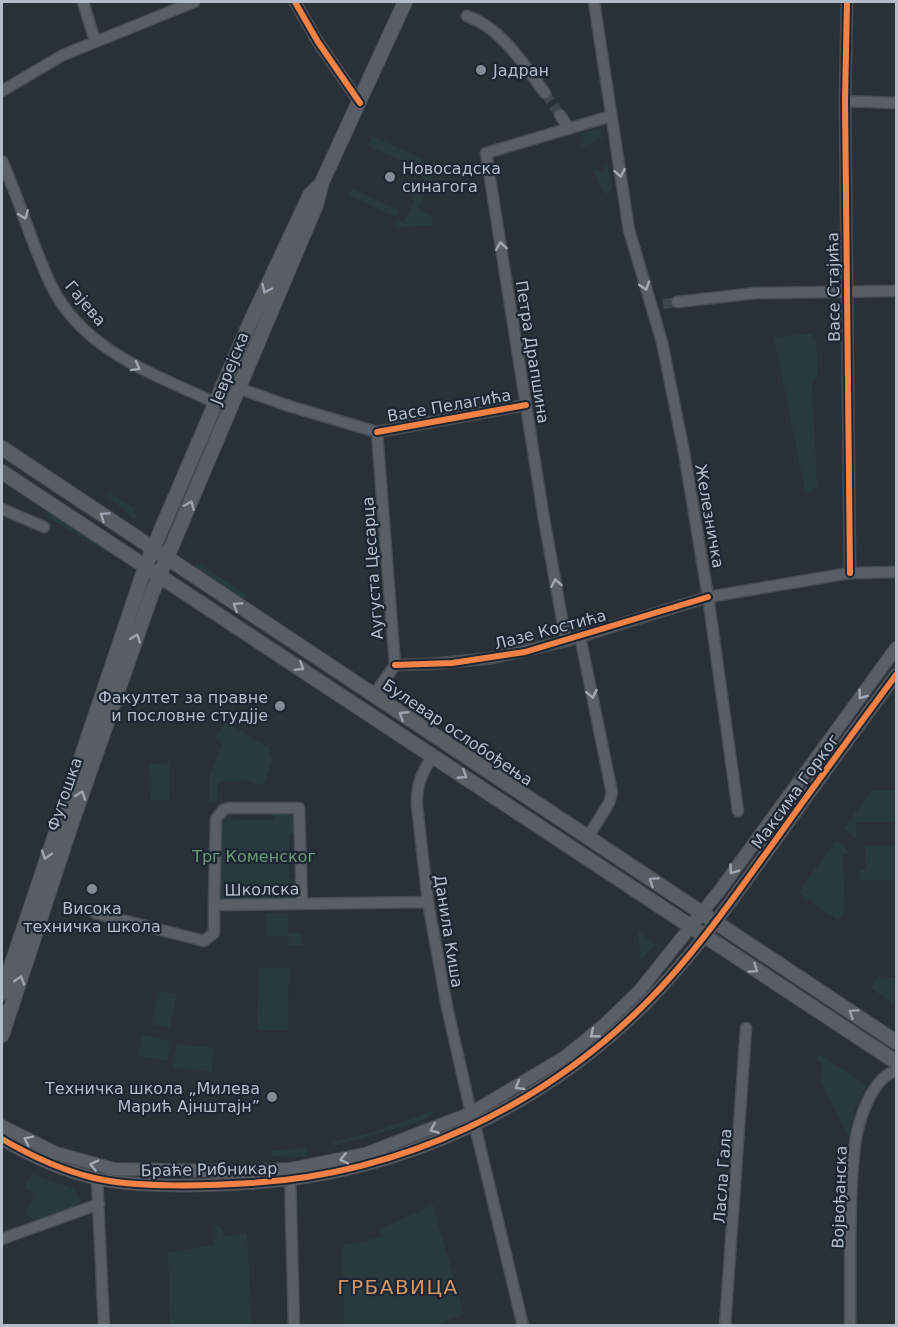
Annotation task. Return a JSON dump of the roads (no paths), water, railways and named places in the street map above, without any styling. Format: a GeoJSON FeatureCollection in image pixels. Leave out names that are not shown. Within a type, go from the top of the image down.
{"type":"FeatureCollection","features":[{"type":"Feature","properties":{"kind":"main road","name":"Јеврејска"},"geometry":{"type":"LineString","coordinates":[[163,566],[316,205],[322,182],[405,2]]}},
{"type":"Feature","properties":{"kind":"main road","name":"Јеврејска"},"geometry":{"type":"LineString","coordinates":[[149,557],[298,220],[310,195],[322,182]]}},
{"type":"Feature","properties":{"kind":"main road","name":"Булевар ослобођења"},"geometry":{"type":"LineString","coordinates":[[2,448],[149,557]]}},
{"type":"Feature","properties":{"kind":"main road","name":"Булевар ослобођења"},"geometry":{"type":"LineString","coordinates":[[2,472],[149,557],[374,696],[897,1042]]}},
{"type":"Feature","properties":{"kind":"main road","name":"Футошка"},"geometry":{"type":"LineString","coordinates":[[2,993],[149,557]]}},
{"type":"Feature","properties":{"kind":"main road","name":"Булевар ослобођења"},"geometry":{"type":"LineString","coordinates":[[163,566],[433,755],[897,1062]]}},
{"type":"Feature","properties":{"kind":"main road","name":"Футошка"},"geometry":{"type":"LineString","coordinates":[[2,1035],[70,828],[163,566]]}},
{"type":"Feature","properties":{"kind":"street"},"geometry":{"type":"LineString","coordinates":[[83,2],[95,41]]}},
{"type":"Feature","properties":{"kind":"street"},"geometry":{"type":"LineString","coordinates":[[2,91],[49,62],[95,41],[194,2]]}},
{"type":"Feature","properties":{"kind":"street"},"geometry":{"type":"LineString","coordinates":[[295,2],[318,42],[360,103]]}},
{"type":"Feature","properties":{"kind":"street","name":"Железничка"},"geometry":{"type":"LineString","coordinates":[[594,2],[629,230],[662,342],[684,452],[708,597],[738,811]]}},
{"type":"Feature","properties":{"kind":"street","name":"Васе Стајића"},"geometry":{"type":"LineString","coordinates":[[847,2],[845,101],[850,573]]}},
{"type":"Feature","properties":{"kind":"street"},"geometry":{"type":"LineString","coordinates":[[467,16],[480,21],[498,36],[545,93]]}},
{"type":"Feature","properties":{"kind":"street"},"geometry":{"type":"LineString","coordinates":[[845,101],[897,103]]}},
{"type":"Feature","properties":{"kind":"street"},"geometry":{"type":"LineString","coordinates":[[560,116],[569,129],[610,116]]}},
{"type":"Feature","properties":{"kind":"street","name":"Петра Драпшина"},"geometry":{"type":"LineString","coordinates":[[566,641],[486,153],[569,129]]}},
{"type":"Feature","properties":{"kind":"street","name":"Гајева"},"geometry":{"type":"LineString","coordinates":[[2,160],[52,287],[74,318],[89,333],[127,362],[216,403]]}},
{"type":"Feature","properties":{"kind":"street"},"geometry":{"type":"LineString","coordinates":[[846,290],[897,291]]}},
{"type":"Feature","properties":{"kind":"street","name":"Васе Стајића"},"geometry":{"type":"LineString","coordinates":[[677,302],[747,294],[846,290]]}},
{"type":"Feature","properties":{"kind":"street"},"geometry":{"type":"LineString","coordinates":[[652,306],[663,304]]}},
{"type":"Feature","properties":{"kind":"street","name":"Васе Пелагића"},"geometry":{"type":"LineString","coordinates":[[238,388],[377,432],[526,405]]}},
{"type":"Feature","properties":{"kind":"street","name":"Аугуста Цесарца"},"geometry":{"type":"LineString","coordinates":[[377,432],[395,665]]}},
{"type":"Feature","properties":{"kind":"street"},"geometry":{"type":"LineString","coordinates":[[2,509],[44,527]]}},
{"type":"Feature","properties":{"kind":"street"},"geometry":{"type":"LineString","coordinates":[[873,571],[897,579]]}},
{"type":"Feature","properties":{"kind":"street","name":"Лазе Костића"},"geometry":{"type":"LineString","coordinates":[[395,665],[493,658],[566,641],[708,597],[850,573],[897,572]]}},
{"type":"Feature","properties":{"kind":"street"},"geometry":{"type":"LineString","coordinates":[[580,636],[612,793],[609,803],[588,837]]}},
{"type":"Feature","properties":{"kind":"street","name":"Максима Горког"},"geometry":{"type":"LineString","coordinates":[[691,927],[897,648]]}},
{"type":"Feature","properties":{"kind":"street"},"geometry":{"type":"LineString","coordinates":[[374,696],[395,665]]}},
{"type":"Feature","properties":{"kind":"street","name":"Максима Горког"},"geometry":{"type":"LineString","coordinates":[[705,936],[897,675]]}},
{"type":"Feature","properties":{"kind":"street","name":"Данила Киша"},"geometry":{"type":"LineString","coordinates":[[433,755],[420,778],[416,792],[428,902],[447,1007],[523,1326]]}},
{"type":"Feature","properties":{"kind":"street"},"geometry":{"type":"LineString","coordinates":[[214,905],[216,819],[223,810],[229,808],[298,808],[302,903]]}},
{"type":"Feature","properties":{"kind":"street","name":"Школска"},"geometry":{"type":"LineString","coordinates":[[95,913],[204,941],[213,933],[214,905],[428,902]]}},
{"type":"Feature","properties":{"kind":"street","name":"Браће Рибникар"},"geometry":{"type":"LineString","coordinates":[[473,1119],[565,1057],[603,1026],[640,990],[691,927]]}},
{"type":"Feature","properties":{"kind":"street","name":"Браће Рибникар"},"geometry":{"type":"LineString","coordinates":[[2,1139],[45,1162],[97,1179],[134,1183],[227,1185],[375,1163],[537,1090],[607,1038],[648,1001],[705,936]]}},
{"type":"Feature","properties":{"kind":"street","name":"Ласла Гала"},"geometry":{"type":"LineString","coordinates":[[725,1326],[746,1028]]}},
{"type":"Feature","properties":{"kind":"street"},"geometry":{"type":"LineString","coordinates":[[878,1050],[883,1060],[884,1076],[897,1071]]}},
{"type":"Feature","properties":{"kind":"street","name":"Војвођанска"},"geometry":{"type":"LineString","coordinates":[[850,1326],[855,1143],[869,1100],[884,1076]]}},
{"type":"Feature","properties":{"kind":"street","name":"Браће Рибникар"},"geometry":{"type":"LineString","coordinates":[[2,1126],[56,1153],[114,1169],[290,1175]]}},
{"type":"Feature","properties":{"kind":"street"},"geometry":{"type":"LineString","coordinates":[[290,1175],[294,1326]]}},
{"type":"Feature","properties":{"kind":"street"},"geometry":{"type":"LineString","coordinates":[[97,1179],[104,1326]]}},
{"type":"Feature","properties":{"kind":"street"},"geometry":{"type":"LineString","coordinates":[[2,1239],[99,1204]]}},
{"type":"Feature","properties":{"kind":"tunnel"},"geometry":{"type":"LineString","coordinates":[[545,93],[560,115]]}},
{"type":"Feature","properties":{"kind":"tunnel"},"geometry":{"type":"LineString","coordinates":[[663,304],[677,302]]}},
{"type":"Feature","properties":{"kind":"place","name":"Јадран"},"geometry":{"type":"Point","coordinates":[481,70]}},
{"type":"Feature","properties":{"kind":"place","name":"Новосадска синагога"},"geometry":{"type":"Point","coordinates":[390,177]}},
{"type":"Feature","properties":{"kind":"place","name":"Факултет за правне и пословне студјје"},"geometry":{"type":"Point","coordinates":[280,706]}},
{"type":"Feature","properties":{"kind":"place","name":"Висока техничка школа"},"geometry":{"type":"Point","coordinates":[92,889]}},
{"type":"Feature","properties":{"kind":"place","name":"Техничка школа „Милева Марић Ајнштајн”"},"geometry":{"type":"Point","coordinates":[272,1097]}},
{"type":"Feature","properties":{"kind":"district","name":"ГРБАВИЦА"},"geometry":{"type":"Point","coordinates":[398,1287]}},
{"type":"Feature","properties":{"kind":"park label","name":"Трг Коменског"},"geometry":{"type":"Point","coordinates":[254,856]}}]}
